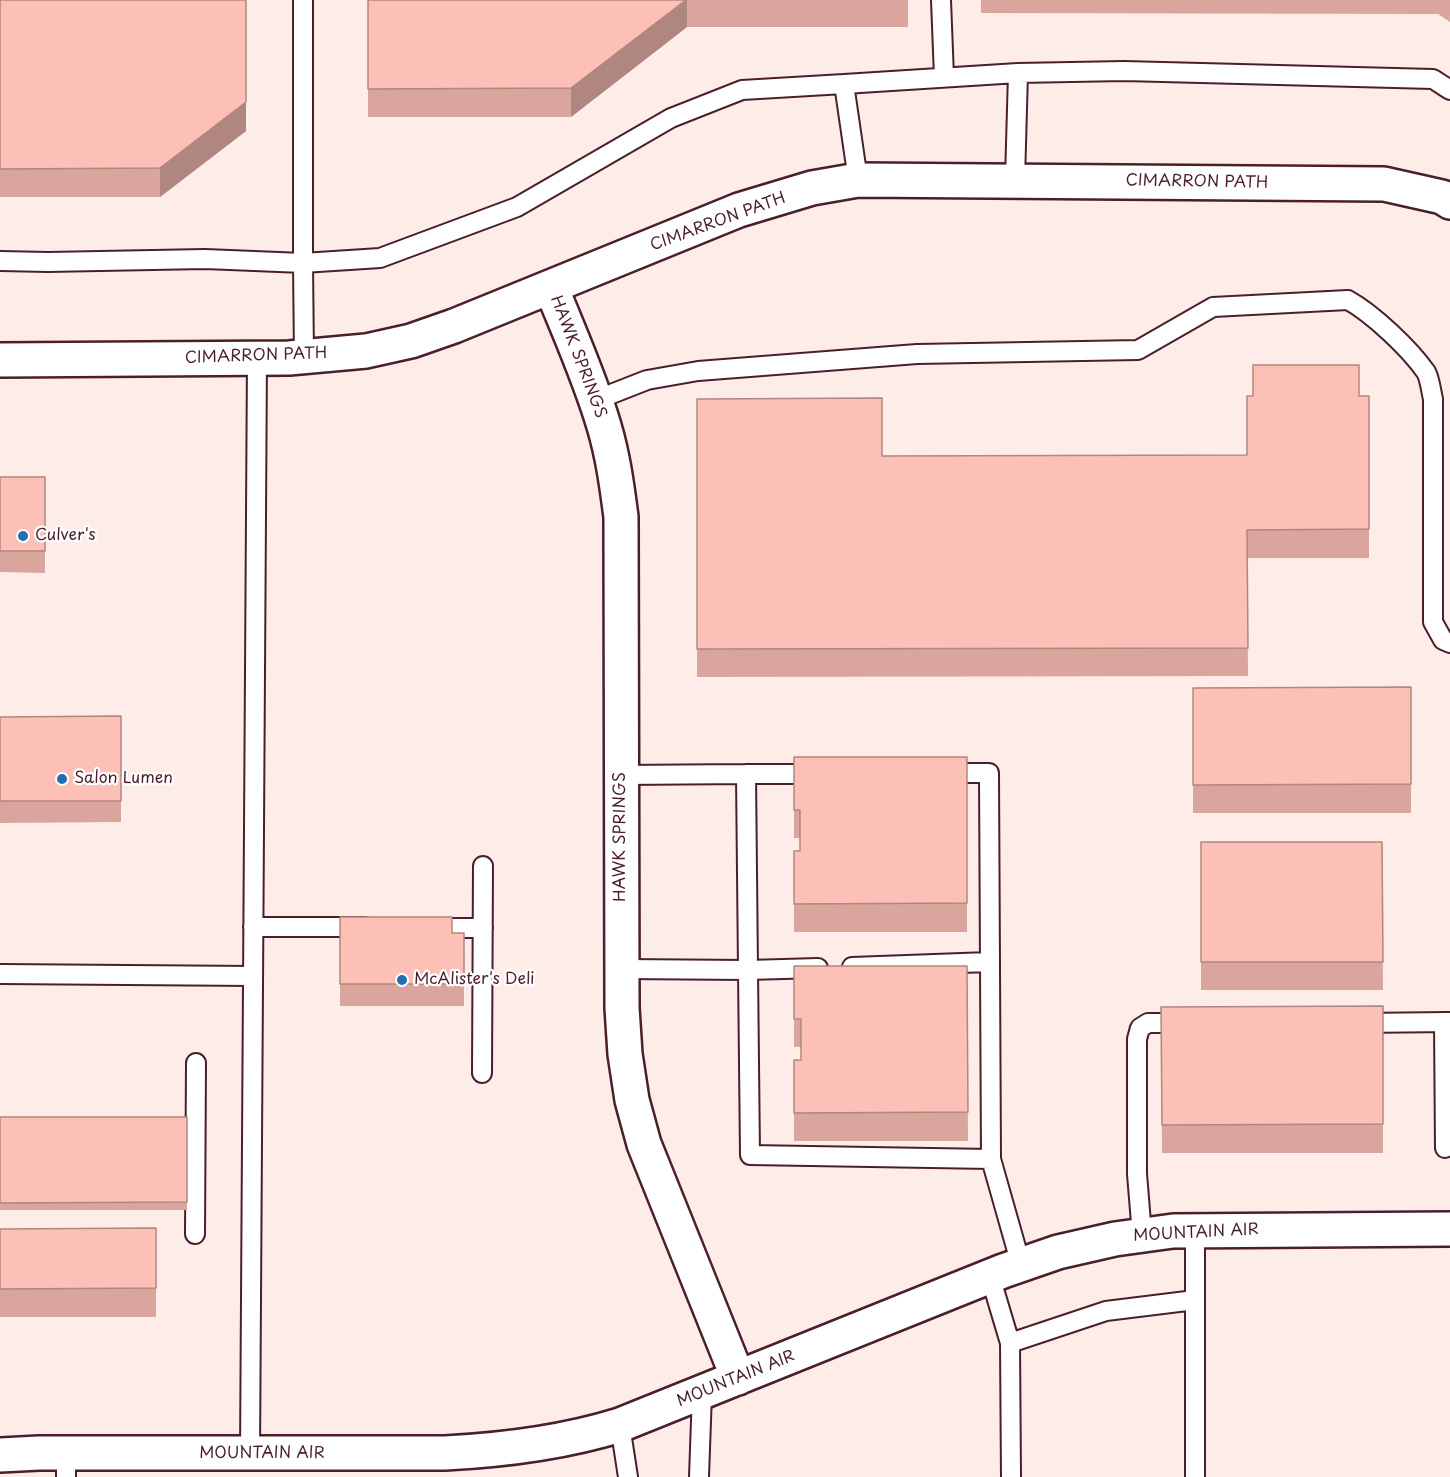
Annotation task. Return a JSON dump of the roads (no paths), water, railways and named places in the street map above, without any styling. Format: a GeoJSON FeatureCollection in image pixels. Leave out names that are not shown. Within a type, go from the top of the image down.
{"type":"FeatureCollection","features":[{"type":"Feature","properties":{"kind":"street","name":"CIMARRON PATH"},"geometry":{"type":"LineString","coordinates":[[0,360],[304,357],[366,351],[411,341],[739,210],[812,188],[858,180],[1384,184],[1442,197],[1450,202]]}},
{"type":"Feature","properties":{"kind":"street","name":"HAWK SPRINGS"},"geometry":{"type":"LineString","coordinates":[[551,287],[605,427],[615,472],[621,517],[622,969],[625,1054],[632,1100],[644,1144],[738,1378]]}},
{"type":"Feature","properties":{"kind":"street","name":"MOUNTAIN AIR"},"geometry":{"type":"LineString","coordinates":[[2,1454],[66,1466],[250,1454],[444,1453],[503,1450],[561,1441],[620,1425],[990,1276],[1058,1252],[1115,1239],[1195,1230],[1450,1230]]}},
{"type":"Feature","properties":{"kind":"lane"},"geometry":{"type":"LineString","coordinates":[[303,0],[304,357]]}},
{"type":"Feature","properties":{"kind":"lane"},"geometry":{"type":"LineString","coordinates":[[941,0],[944,77]]}},
{"type":"Feature","properties":{"kind":"lane"},"geometry":{"type":"LineString","coordinates":[[0,261],[204,259],[303,263],[380,258],[517,207],[671,118],[742,90],[1018,73],[1124,71],[1433,79],[1450,90]]}},
{"type":"Feature","properties":{"kind":"lane"},"geometry":{"type":"LineString","coordinates":[[1015,180],[1018,73]]}},
{"type":"Feature","properties":{"kind":"lane"},"geometry":{"type":"LineString","coordinates":[[844,84],[858,180]]}},
{"type":"Feature","properties":{"kind":"lane"},"geometry":{"type":"LineString","coordinates":[[596,400],[647,380],[698,371],[917,354],[1138,350],[1213,307],[1348,300],[1361,307],[1396,338],[1427,374],[1442,399],[1433,622],[1443,640],[1450,643]]}},
{"type":"Feature","properties":{"kind":"lane"},"geometry":{"type":"LineString","coordinates":[[250,1454],[256,358]]}},
{"type":"Feature","properties":{"kind":"lane"},"geometry":{"type":"LineString","coordinates":[[919,773],[989,773],[991,1159],[1021,1265]]}},
{"type":"Feature","properties":{"kind":"lane"},"geometry":{"type":"LineString","coordinates":[[746,774],[750,1155],[991,1159]]}},
{"type":"Feature","properties":{"kind":"lane"},"geometry":{"type":"LineString","coordinates":[[621,775],[838,774]]}},
{"type":"Feature","properties":{"kind":"lane"},"geometry":{"type":"LineString","coordinates":[[482,1073],[483,866]]}},
{"type":"Feature","properties":{"kind":"lane"},"geometry":{"type":"LineString","coordinates":[[253,927],[380,927]]}},
{"type":"Feature","properties":{"kind":"lane"},"geometry":{"type":"LineString","coordinates":[[414,927],[483,928]]}},
{"type":"Feature","properties":{"kind":"lane"},"geometry":{"type":"LineString","coordinates":[[622,969],[748,970],[989,962]]}},
{"type":"Feature","properties":{"kind":"lane"},"geometry":{"type":"LineString","coordinates":[[0,974],[253,976]]}},
{"type":"Feature","properties":{"kind":"lane"},"geometry":{"type":"LineString","coordinates":[[1342,1023],[1447,1022],[1445,1148]]}},
{"type":"Feature","properties":{"kind":"lane"},"geometry":{"type":"LineString","coordinates":[[1142,1235],[1137,1174],[1137,1039],[1140,1028],[1148,1023],[1205,1024]]}},
{"type":"Feature","properties":{"kind":"lane"},"geometry":{"type":"LineString","coordinates":[[195,1234],[196,1063]]}},
{"type":"Feature","properties":{"kind":"lane"},"geometry":{"type":"LineString","coordinates":[[1195,1230],[1195,1477]]}},
{"type":"Feature","properties":{"kind":"lane"},"geometry":{"type":"LineString","coordinates":[[990,1276],[1011,1343],[1011,1477]]}},
{"type":"Feature","properties":{"kind":"lane"},"geometry":{"type":"LineString","coordinates":[[1011,1343],[1106,1311],[1195,1300]]}},
{"type":"Feature","properties":{"kind":"lane"},"geometry":{"type":"LineString","coordinates":[[699,1477],[702,1393]]}},
{"type":"Feature","properties":{"kind":"lane"},"geometry":{"type":"LineString","coordinates":[[620,1425],[628,1477]]}},
{"type":"Feature","properties":{"kind":"place","name":"Culver's"},"geometry":{"type":"Point","coordinates":[23,536]}},
{"type":"Feature","properties":{"kind":"place","name":"Salon Lumen"},"geometry":{"type":"Point","coordinates":[62,779]}},
{"type":"Feature","properties":{"kind":"place","name":"McAlister's Deli"},"geometry":{"type":"Point","coordinates":[402,980]}}]}
